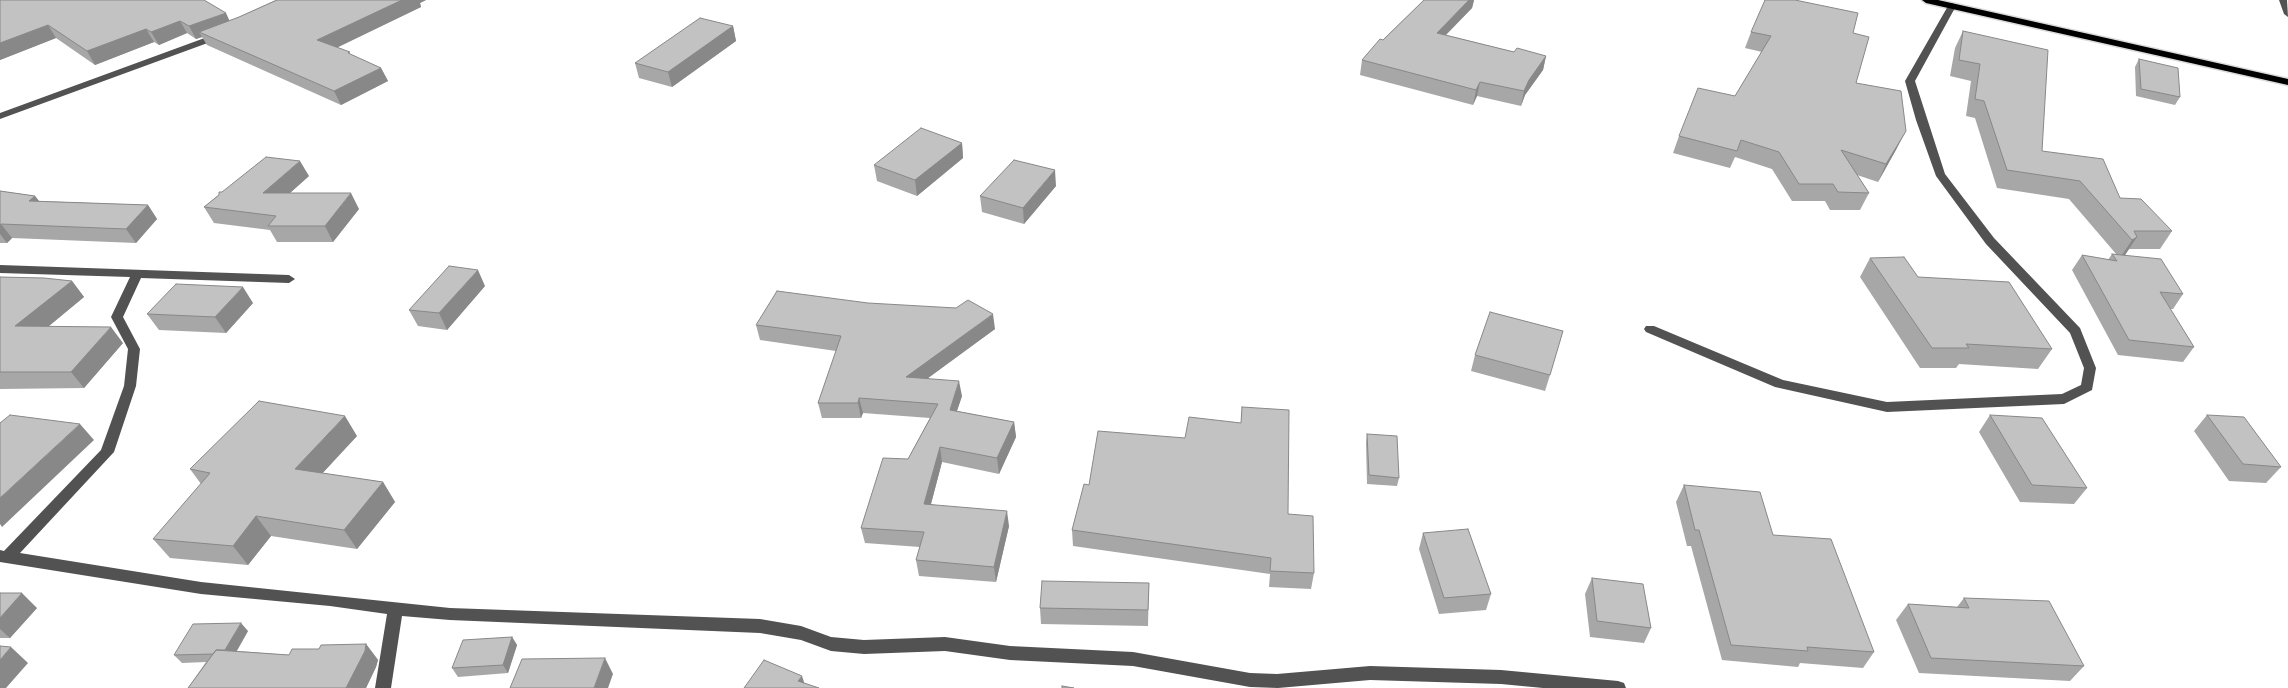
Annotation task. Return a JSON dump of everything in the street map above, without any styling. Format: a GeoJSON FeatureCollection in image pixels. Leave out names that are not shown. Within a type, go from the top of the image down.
{"type":"FeatureCollection","features":[{"type":"Feature","properties":{"kind":"main road"},"geometry":{"type":"LineString","coordinates":[[1926,0],[2288,82]]}},
{"type":"Feature","properties":{"kind":"street"},"geometry":{"type":"LineString","coordinates":[[2283,0],[2288,14]]}},
{"type":"Feature","properties":{"kind":"street"},"geometry":{"type":"LineString","coordinates":[[1650,329],[1780,384],[1886,407],[2064,399],[2087,387],[2090,368],[2076,331],[1990,241],[1940,174],[1924,129],[1910,80],[1952,6]]}},
{"type":"Feature","properties":{"kind":"street"},"geometry":{"type":"LineString","coordinates":[[0,116],[234,30]]}},
{"type":"Feature","properties":{"kind":"street"},"geometry":{"type":"LineString","coordinates":[[0,269],[289,279]]}},
{"type":"Feature","properties":{"kind":"street"},"geometry":{"type":"LineString","coordinates":[[3,556],[107,452],[130,386],[134,349],[117,317],[137,274]]}},
{"type":"Feature","properties":{"kind":"street"},"geometry":{"type":"LineString","coordinates":[[3,556],[201,588],[330,600],[396,609],[459,614],[760,626],[802,633],[831,644],[864,646],[945,644],[1010,653],[1125,658],[1250,680],[1277,682],[1370,672],[1501,677],[1618,688]]}},
{"type":"Feature","properties":{"kind":"street"},"geometry":{"type":"LineString","coordinates":[[383,688],[396,609]]}},
{"type":"Feature","properties":{"kind":"building"},"geometry":{"type":"Polygon","coordinates":[[[0,0],[204,0],[226,13],[189,26],[180,21],[151,32],[146,29],[87,51],[48,25],[0,43],[0,0]]]}},
{"type":"Feature","properties":{"kind":"building"},"geometry":{"type":"Polygon","coordinates":[[[277,0],[402,0],[317,40],[350,52],[348,53],[381,68],[334,91],[199,32],[277,0]]]}},
{"type":"Feature","properties":{"kind":"building"},"geometry":{"type":"Polygon","coordinates":[[[1424,0],[1469,0],[1437,33],[1514,52],[1517,48],[1546,56],[1529,80],[1524,91],[1480,82],[1476,90],[1362,60],[1380,39],[1383,40],[1424,0]]]}},
{"type":"Feature","properties":{"kind":"building"},"geometry":{"type":"Polygon","coordinates":[[[1765,0],[1795,0],[1858,13],[1853,33],[1869,37],[1856,83],[1901,91],[1906,131],[1886,164],[1841,150],[1869,193],[1838,192],[1833,184],[1799,184],[1779,152],[1741,140],[1737,151],[1679,136],[1698,88],[1735,96],[1771,36],[1751,32],[1765,0]]]}},
{"type":"Feature","properties":{"kind":"building"},"geometry":{"type":"Polygon","coordinates":[[[700,18],[733,26],[668,72],[635,63],[700,18]]]}},
{"type":"Feature","properties":{"kind":"building"},"geometry":{"type":"Polygon","coordinates":[[[1963,31],[2048,50],[2042,151],[2103,159],[2120,198],[2141,199],[2172,231],[2134,231],[2137,237],[2132,240],[2080,181],[2007,170],[1984,101],[1975,99],[1980,64],[1959,60],[1963,31]]]}},
{"type":"Feature","properties":{"kind":"building"},"geometry":{"type":"Polygon","coordinates":[[[2139,59],[2178,68],[2180,97],[2141,89],[2139,59]]]}},
{"type":"Feature","properties":{"kind":"building"},"geometry":{"type":"Polygon","coordinates":[[[921,128],[962,143],[915,180],[874,165],[921,128]]]}},
{"type":"Feature","properties":{"kind":"building"},"geometry":{"type":"Polygon","coordinates":[[[266,157],[300,161],[263,193],[351,193],[325,226],[268,226],[276,216],[204,207],[219,195],[219,192],[222,192],[266,157]]]}},
{"type":"Feature","properties":{"kind":"building"},"geometry":{"type":"Polygon","coordinates":[[[1014,160],[1055,170],[1023,208],[980,196],[1014,160]]]}},
{"type":"Feature","properties":{"kind":"building"},"geometry":{"type":"Polygon","coordinates":[[[0,191],[35,196],[29,201],[148,205],[126,229],[0,225],[0,191]]]}},
{"type":"Feature","properties":{"kind":"building"},"geometry":{"type":"Polygon","coordinates":[[[2112,254],[2161,259],[2183,294],[2160,292],[2194,347],[2129,340],[2082,255],[2117,261],[2112,254]]]}},
{"type":"Feature","properties":{"kind":"building"},"geometry":{"type":"Polygon","coordinates":[[[1904,257],[1918,277],[2009,282],[2052,349],[1966,344],[1969,348],[1932,348],[1870,258],[1904,257]]]}},
{"type":"Feature","properties":{"kind":"building"},"geometry":{"type":"Polygon","coordinates":[[[449,266],[478,270],[439,313],[409,310],[449,266]]]}},
{"type":"Feature","properties":{"kind":"building"},"geometry":{"type":"Polygon","coordinates":[[[0,277],[72,281],[15,326],[111,327],[71,372],[0,372],[0,277]]]}},
{"type":"Feature","properties":{"kind":"building"},"geometry":{"type":"Polygon","coordinates":[[[176,284],[243,287],[215,317],[147,314],[176,284]]]}},
{"type":"Feature","properties":{"kind":"building"},"geometry":{"type":"Polygon","coordinates":[[[777,291],[868,303],[956,308],[968,300],[993,314],[906,377],[959,381],[950,410],[1014,422],[997,458],[940,447],[924,504],[1007,511],[994,567],[916,560],[924,532],[861,528],[883,458],[908,459],[938,404],[859,398],[858,403],[818,403],[841,336],[756,325],[777,291]]]}},
{"type":"Feature","properties":{"kind":"building"},"geometry":{"type":"Polygon","coordinates":[[[1490,312],[1563,331],[1550,375],[1475,355],[1490,312]]]}},
{"type":"Feature","properties":{"kind":"building"},"geometry":{"type":"Polygon","coordinates":[[[259,401],[345,416],[295,469],[383,482],[344,530],[256,516],[233,546],[153,539],[210,473],[190,469],[259,401]]]}},
{"type":"Feature","properties":{"kind":"building"},"geometry":{"type":"Polygon","coordinates":[[[1242,407],[1289,410],[1288,514],[1313,516],[1314,573],[1270,571],[1271,558],[1072,530],[1084,484],[1089,485],[1098,431],[1185,438],[1189,417],[1241,423],[1242,407]]]}},
{"type":"Feature","properties":{"kind":"building"},"geometry":{"type":"Polygon","coordinates":[[[10,415],[80,424],[0,498],[0,423],[10,415]]]}},
{"type":"Feature","properties":{"kind":"building"},"geometry":{"type":"Polygon","coordinates":[[[1990,415],[2042,418],[2087,488],[2032,485],[1990,415]]]}},
{"type":"Feature","properties":{"kind":"building"},"geometry":{"type":"Polygon","coordinates":[[[2207,415],[2244,417],[2281,467],[2243,464],[2207,415]]]}},
{"type":"Feature","properties":{"kind":"building"},"geometry":{"type":"Polygon","coordinates":[[[1367,434],[1397,436],[1399,478],[1369,475],[1367,434]]]}},
{"type":"Feature","properties":{"kind":"building"},"geometry":{"type":"Polygon","coordinates":[[[1684,485],[1760,492],[1773,535],[1831,539],[1874,652],[1807,647],[1808,651],[1731,645],[1699,530],[1695,530],[1684,485]]]}},
{"type":"Feature","properties":{"kind":"building"},"geometry":{"type":"Polygon","coordinates":[[[1468,529],[1491,594],[1444,598],[1423,533],[1468,529]]]}},
{"type":"Feature","properties":{"kind":"building"},"geometry":{"type":"Polygon","coordinates":[[[1592,578],[1643,584],[1651,628],[1597,621],[1592,578]]]}},
{"type":"Feature","properties":{"kind":"building"},"geometry":{"type":"Polygon","coordinates":[[[1042,581],[1149,583],[1148,610],[1040,608],[1042,581]]]}},
{"type":"Feature","properties":{"kind":"building"},"geometry":{"type":"Polygon","coordinates":[[[0,593],[22,593],[0,618],[0,593]]]}},
{"type":"Feature","properties":{"kind":"building"},"geometry":{"type":"Polygon","coordinates":[[[1964,598],[2049,601],[2084,666],[1931,658],[1908,604],[1969,608],[1964,598]]]}},
{"type":"Feature","properties":{"kind":"building"},"geometry":{"type":"Polygon","coordinates":[[[241,623],[225,650],[216,650],[213,654],[174,655],[193,624],[241,623]]]}},
{"type":"Feature","properties":{"kind":"building"},"geometry":{"type":"Polygon","coordinates":[[[512,637],[503,665],[452,668],[463,640],[512,637]]]}},
{"type":"Feature","properties":{"kind":"building"},"geometry":{"type":"Polygon","coordinates":[[[366,644],[365,651],[346,688],[188,688],[216,650],[289,655],[292,649],[319,649],[321,645],[366,644]]]}},
{"type":"Feature","properties":{"kind":"building"},"geometry":{"type":"Polygon","coordinates":[[[0,646],[11,647],[0,660],[0,646]]]}},
{"type":"Feature","properties":{"kind":"building"},"geometry":{"type":"Polygon","coordinates":[[[605,658],[594,688],[510,688],[522,659],[605,658]]]}},
{"type":"Feature","properties":{"kind":"building"},"geometry":{"type":"Polygon","coordinates":[[[764,660],[802,676],[798,681],[819,688],[744,688],[764,660]]]}}]}
